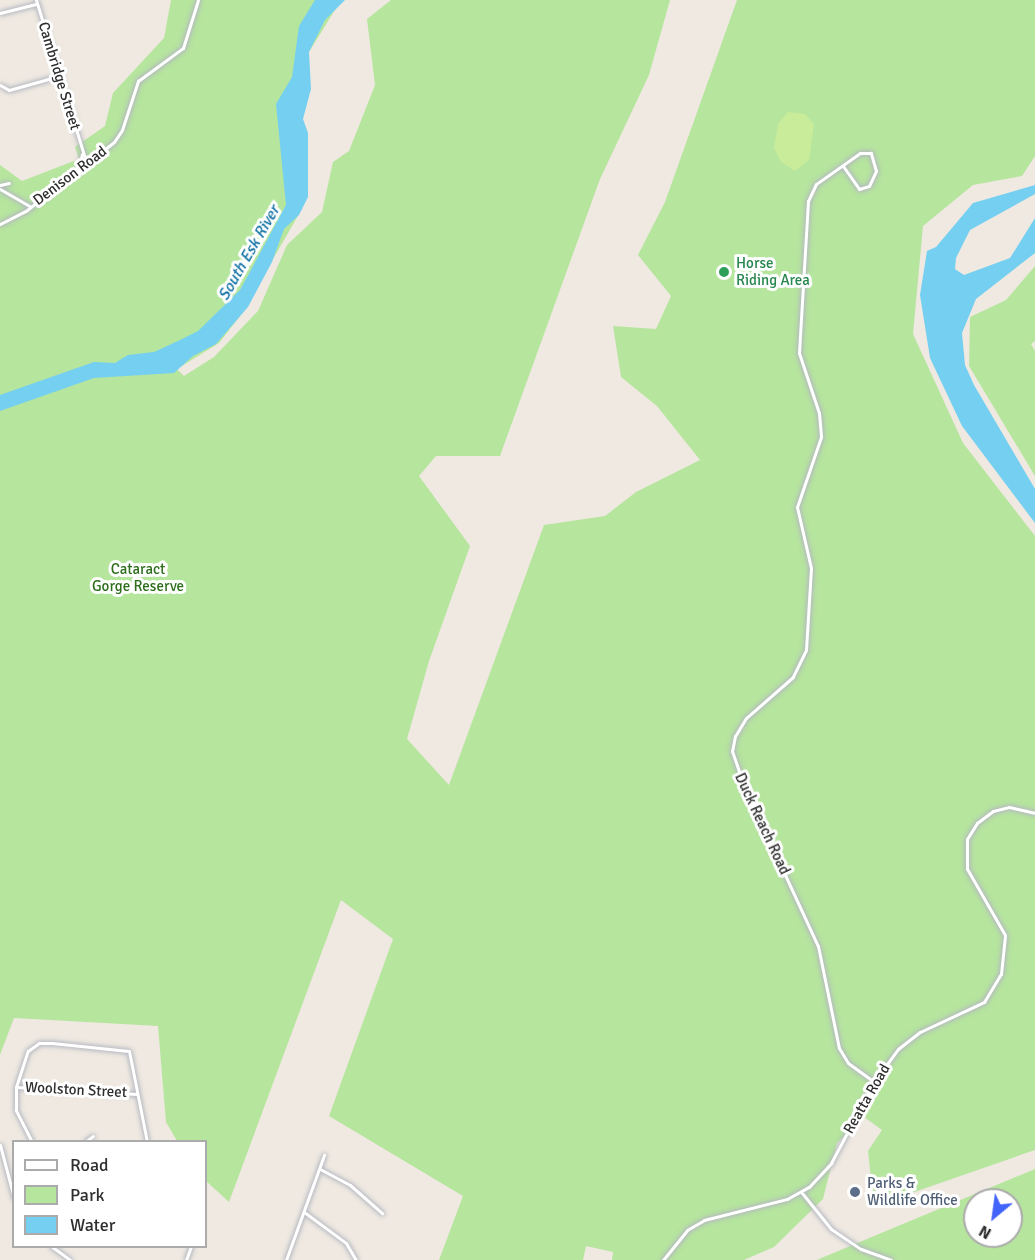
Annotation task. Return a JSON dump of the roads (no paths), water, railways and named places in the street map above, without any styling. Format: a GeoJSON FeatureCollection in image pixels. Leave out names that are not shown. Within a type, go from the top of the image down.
{"type":"FeatureCollection","features":[{"type":"Feature","properties":{"kind":"street","name":"Denison Road"},"geometry":{"type":"LineString","coordinates":[[0,224],[30,207],[119,136],[138,81],[183,48],[198,0]]}},
{"type":"Feature","properties":{"kind":"street","name":"Cambridge Street"},"geometry":{"type":"LineString","coordinates":[[37,2],[86,162]]}},
{"type":"Feature","properties":{"kind":"street"},"geometry":{"type":"LineString","coordinates":[[0,13],[37,2]]}},
{"type":"Feature","properties":{"kind":"street"},"geometry":{"type":"LineString","coordinates":[[0,85],[9,90],[59,76]]}},
{"type":"Feature","properties":{"kind":"street"},"geometry":{"type":"LineString","coordinates":[[78,169],[82,152]]}},
{"type":"Feature","properties":{"kind":"street","name":"Duck Reach Road"},"geometry":{"type":"LineString","coordinates":[[843,166],[857,188],[867,188],[874,179],[876,167],[870,152],[860,153],[814,186],[806,214],[799,353],[819,413],[821,437],[797,507],[811,568],[806,650],[793,677],[742,722],[732,751],[740,777],[818,946],[839,1048],[848,1063],[874,1082]]}},
{"type":"Feature","properties":{"kind":"street"},"geometry":{"type":"LineString","coordinates":[[0,187],[9,183]]}},
{"type":"Feature","properties":{"kind":"street"},"geometry":{"type":"LineString","coordinates":[[0,187],[30,207]]}},
{"type":"Feature","properties":{"kind":"street","name":"Reatta Road"},"geometry":{"type":"LineString","coordinates":[[802,1193],[831,1163],[874,1082],[909,1040],[971,1011],[992,993],[1004,965],[1005,935],[967,869],[967,839],[977,822],[993,811],[1010,807],[1035,813]]}},
{"type":"Feature","properties":{"kind":"street"},"geometry":{"type":"LineString","coordinates":[[31,1140],[16,1110],[16,1087],[28,1051],[39,1044],[52,1043],[126,1048],[131,1054],[147,1140]]}},
{"type":"Feature","properties":{"kind":"street","name":"Woolston Street"},"geometry":{"type":"LineString","coordinates":[[16,1087],[137,1094]]}},
{"type":"Feature","properties":{"kind":"street"},"geometry":{"type":"LineString","coordinates":[[88,1140],[93,1136]]}},
{"type":"Feature","properties":{"kind":"street"},"geometry":{"type":"LineString","coordinates":[[0,1145],[12,1190]]}},
{"type":"Feature","properties":{"kind":"street"},"geometry":{"type":"LineString","coordinates":[[286,1260],[324,1155]]}},
{"type":"Feature","properties":{"kind":"street"},"geometry":{"type":"LineString","coordinates":[[320,1169],[350,1185],[382,1213]]}},
{"type":"Feature","properties":{"kind":"street"},"geometry":{"type":"LineString","coordinates":[[663,1260],[687,1230],[704,1220],[802,1193],[831,1229],[861,1249],[891,1260]]}},
{"type":"Feature","properties":{"kind":"street"},"geometry":{"type":"LineString","coordinates":[[304,1212],[346,1243],[356,1260]]}},
{"type":"Feature","properties":{"kind":"street"},"geometry":{"type":"LineString","coordinates":[[54,1248],[70,1260]]}},
{"type":"Feature","properties":{"kind":"water"},"geometry":{"type":"Polygon","coordinates":[[[315,0],[345,0],[325,20],[309,52],[311,89],[303,119],[308,133],[308,197],[299,215],[284,229],[272,262],[248,307],[216,344],[193,356],[174,373],[94,378],[0,411],[0,395],[94,362],[115,363],[128,355],[154,352],[198,331],[240,290],[286,205],[276,104],[292,77],[299,26],[315,0]]]}},
{"type":"Feature","properties":{"kind":"water"},"geometry":{"type":"Polygon","coordinates":[[[1035,185],[1035,194],[970,230],[956,258],[955,269],[964,275],[1010,258],[1035,218],[1035,253],[976,299],[962,333],[965,365],[974,385],[1035,489],[1035,523],[962,426],[930,358],[920,295],[927,251],[936,247],[973,203],[1035,185]]]}},
{"type":"Feature","properties":{"kind":"place","name":"Horse Riding Area"},"geometry":{"type":"Point","coordinates":[724,272]}},
{"type":"Feature","properties":{"kind":"place","name":"Parks & Wildlife Office"},"geometry":{"type":"Point","coordinates":[855,1192]}},
{"type":"Feature","properties":{"kind":"water label","name":"South Esk River"},"geometry":{"type":"Point","coordinates":[249,253]}},
{"type":"Feature","properties":{"kind":"park label","name":"Cataract Gorge Reserve"},"geometry":{"type":"Point","coordinates":[138,578]}}]}
